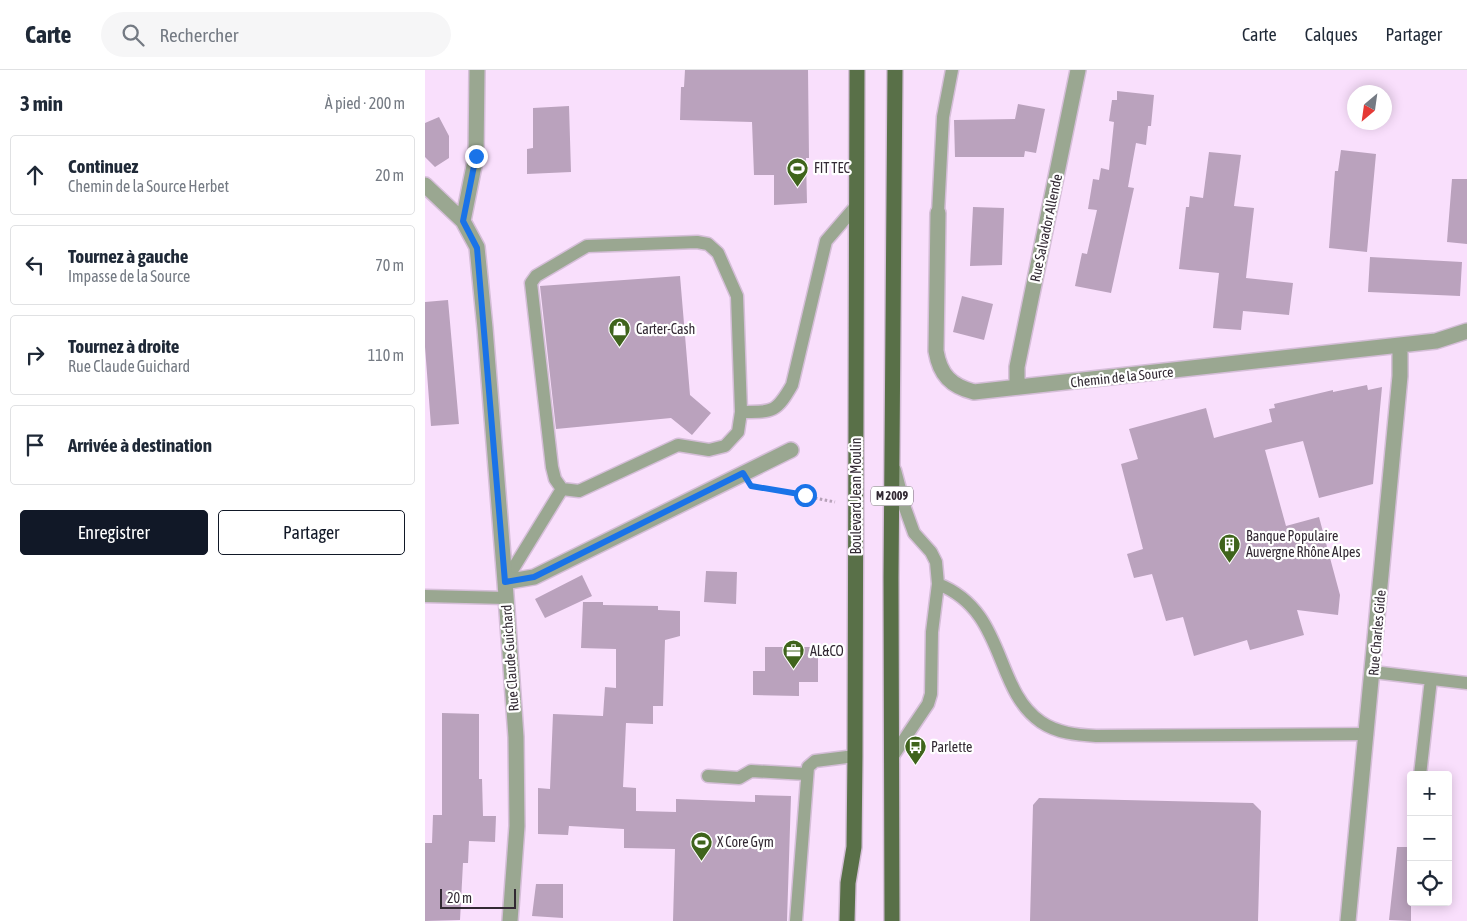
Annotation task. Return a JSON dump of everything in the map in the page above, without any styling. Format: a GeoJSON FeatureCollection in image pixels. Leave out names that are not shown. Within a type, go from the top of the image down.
{"type":"FeatureCollection","features":[{"type":"Feature","properties":{"kind":"main road","name":"Boulevard Jean Moulin"},"geometry":{"type":"LineString","coordinates":[[847,921],[847,883],[854,847],[857,70]]}},
{"type":"Feature","properties":{"kind":"main road","name":"M 2009"},"geometry":{"type":"LineString","coordinates":[[892,921],[892,456],[895,70]]}},
{"type":"Feature","properties":{"kind":"street"},"geometry":{"type":"LineString","coordinates":[[463,221],[476,156],[477,70]]}},
{"type":"Feature","properties":{"kind":"street","name":"Rue Salvador Allende"},"geometry":{"type":"LineString","coordinates":[[1017,387],[1017,367],[1078,70]]}},
{"type":"Feature","properties":{"kind":"street","name":"Rue Claude Guichard"},"geometry":{"type":"LineString","coordinates":[[425,185],[463,221],[477,248],[505,582],[515,736],[517,826],[510,921]]}},
{"type":"Feature","properties":{"kind":"street","name":"Chemin de la Source"},"geometry":{"type":"LineString","coordinates":[[938,213],[936,351],[938,365],[944,377],[961,388],[975,392],[1400,346],[1436,341],[1467,331]]}},
{"type":"Feature","properties":{"kind":"street","name":"Rue Charles Gide"},"geometry":{"type":"LineString","coordinates":[[1348,921],[1400,376],[1400,346]]}},
{"type":"Feature","properties":{"kind":"street"},"geometry":{"type":"LineString","coordinates":[[505,582],[534,577],[791,450]]}},
{"type":"Feature","properties":{"kind":"lane"},"geometry":{"type":"LineString","coordinates":[[938,213],[943,117],[952,70]]}},
{"type":"Feature","properties":{"kind":"lane"},"geometry":{"type":"LineString","coordinates":[[741,412],[767,412],[780,406],[792,385],[826,241],[857,206]]}},
{"type":"Feature","properties":{"kind":"lane"},"geometry":{"type":"LineString","coordinates":[[697,242],[708,244],[718,253],[737,296],[741,412],[738,432],[725,446],[709,450],[678,445],[579,491],[562,489],[555,479],[552,467],[531,283],[536,276],[587,246],[697,242]]}},
{"type":"Feature","properties":{"kind":"lane"},"geometry":{"type":"LineString","coordinates":[[892,456],[905,508],[914,532],[931,552],[936,562],[938,584],[932,632],[931,694],[927,704],[893,756]]}},
{"type":"Feature","properties":{"kind":"lane"},"geometry":{"type":"LineString","coordinates":[[505,582],[562,489]]}},
{"type":"Feature","properties":{"kind":"lane"},"geometry":{"type":"LineString","coordinates":[[938,584],[963,598],[979,616],[993,639],[1025,706],[1040,721],[1053,729],[1096,736],[1367,734]]}},
{"type":"Feature","properties":{"kind":"lane"},"geometry":{"type":"LineString","coordinates":[[425,596],[506,598]]}},
{"type":"Feature","properties":{"kind":"lane"},"geometry":{"type":"LineString","coordinates":[[1373,672],[1467,683]]}},
{"type":"Feature","properties":{"kind":"lane"},"geometry":{"type":"LineString","coordinates":[[1420,771],[1431,679]]}},
{"type":"Feature","properties":{"kind":"lane"},"geometry":{"type":"LineString","coordinates":[[796,921],[806,774],[810,763],[815,761],[855,756]]}},
{"type":"Feature","properties":{"kind":"lane"},"geometry":{"type":"LineString","coordinates":[[708,776],[739,778],[751,771],[806,774]]}},
{"type":"Feature","properties":{"kind":"path"},"geometry":{"type":"LineString","coordinates":[[743,473],[751,486],[805,495],[825,502]]}},
{"type":"Feature","properties":{"kind":"building"},"geometry":{"type":"Polygon","coordinates":[[[685,70],[808,70],[809,158],[806,158],[807,203],[774,205],[774,175],[754,175],[752,122],[680,120],[681,87],[684,87],[685,70]]]}},
{"type":"Feature","properties":{"kind":"building"},"geometry":{"type":"Polygon","coordinates":[[[1117,91],[1154,95],[1151,126],[1148,126],[1146,145],[1136,143],[1128,187],[1134,188],[1111,293],[1075,286],[1082,253],[1087,254],[1097,210],[1088,209],[1093,179],[1099,180],[1101,168],[1109,170],[1114,122],[1109,121],[1112,100],[1117,100],[1117,91]]]}},
{"type":"Feature","properties":{"kind":"building"},"geometry":{"type":"Polygon","coordinates":[[[1018,104],[1045,109],[1036,153],[1025,151],[1024,157],[955,157],[954,120],[1015,119],[1018,104]]]}},
{"type":"Feature","properties":{"kind":"building"},"geometry":{"type":"Polygon","coordinates":[[[569,106],[571,172],[527,174],[527,149],[533,148],[533,108],[569,106]]]}},
{"type":"Feature","properties":{"kind":"building"},"geometry":{"type":"Polygon","coordinates":[[[439,117],[449,136],[449,158],[435,167],[425,157],[425,123],[439,117]]]}},
{"type":"Feature","properties":{"kind":"building"},"geometry":{"type":"Polygon","coordinates":[[[1341,150],[1376,154],[1367,252],[1329,248],[1335,171],[1338,171],[1341,150]]]}},
{"type":"Feature","properties":{"kind":"building"},"geometry":{"type":"Polygon","coordinates":[[[1209,152],[1241,155],[1234,206],[1254,208],[1246,278],[1293,283],[1289,315],[1243,311],[1241,330],[1213,328],[1219,273],[1179,269],[1186,207],[1189,207],[1190,196],[1203,198],[1209,152]]]}},
{"type":"Feature","properties":{"kind":"building"},"geometry":{"type":"Polygon","coordinates":[[[1452,179],[1467,179],[1467,244],[1447,242],[1452,179]]]}},
{"type":"Feature","properties":{"kind":"building"},"geometry":{"type":"Polygon","coordinates":[[[973,207],[1004,208],[1002,265],[970,266],[973,207]]]}},
{"type":"Feature","properties":{"kind":"building"},"geometry":{"type":"Polygon","coordinates":[[[1370,257],[1462,262],[1460,296],[1368,292],[1370,257]]]}},
{"type":"Feature","properties":{"kind":"building"},"geometry":{"type":"Polygon","coordinates":[[[680,276],[690,395],[711,413],[692,435],[671,418],[556,429],[540,286],[680,276]]]}},
{"type":"Feature","properties":{"kind":"building"},"geometry":{"type":"Polygon","coordinates":[[[962,296],[993,304],[984,340],[953,332],[962,296]]]}},
{"type":"Feature","properties":{"kind":"building"},"geometry":{"type":"Polygon","coordinates":[[[448,300],[459,424],[431,426],[425,347],[425,302],[448,300]]]}},
{"type":"Feature","properties":{"kind":"building"},"geometry":{"type":"Polygon","coordinates":[[[1367,385],[1368,390],[1382,387],[1373,484],[1319,498],[1303,441],[1265,450],[1286,526],[1319,517],[1340,595],[1338,615],[1297,610],[1304,635],[1250,650],[1247,640],[1194,656],[1183,617],[1166,621],[1152,574],[1134,578],[1127,554],[1143,549],[1121,464],[1138,459],[1129,429],[1206,408],[1214,438],[1272,422],[1269,409],[1275,408],[1274,404],[1333,390],[1333,392],[1367,385]]]}},
{"type":"Feature","properties":{"kind":"building"},"geometry":{"type":"Polygon","coordinates":[[[706,571],[737,572],[736,604],[704,602],[706,571]]]}},
{"type":"Feature","properties":{"kind":"building"},"geometry":{"type":"Polygon","coordinates":[[[582,575],[592,596],[545,618],[535,599],[582,575]]]}},
{"type":"Feature","properties":{"kind":"building"},"geometry":{"type":"Polygon","coordinates":[[[583,602],[603,602],[603,605],[658,606],[658,610],[680,611],[680,636],[665,640],[663,706],[653,706],[653,724],[626,723],[623,787],[636,788],[636,811],[676,812],[676,799],[755,802],[755,795],[791,796],[787,921],[673,921],[675,849],[624,848],[624,829],[569,826],[568,835],[538,834],[538,788],[550,789],[553,714],[603,716],[605,687],[616,688],[616,649],[581,648],[583,602]]]}},
{"type":"Feature","properties":{"kind":"building"},"geometry":{"type":"Polygon","coordinates":[[[765,647],[818,647],[818,682],[799,682],[799,696],[753,695],[753,671],[765,671],[765,647]]]}},
{"type":"Feature","properties":{"kind":"building"},"geometry":{"type":"Polygon","coordinates":[[[442,713],[479,714],[479,779],[482,779],[483,816],[496,816],[495,842],[469,841],[468,863],[463,863],[460,920],[425,921],[425,843],[432,843],[433,815],[442,815],[442,713]]]}},
{"type":"Feature","properties":{"kind":"building"},"geometry":{"type":"Polygon","coordinates":[[[1039,798],[1253,803],[1261,811],[1258,921],[1030,921],[1033,805],[1039,798]]]}},
{"type":"Feature","properties":{"kind":"building"},"geometry":{"type":"Polygon","coordinates":[[[1397,847],[1407,847],[1407,906],[1411,906],[1411,921],[1389,920],[1397,847]]]}},
{"type":"Feature","properties":{"kind":"building"},"geometry":{"type":"Polygon","coordinates":[[[536,884],[563,884],[563,918],[532,916],[536,884]]]}},
{"type":"Feature","properties":{"kind":"place","name":"FIT TEC"},"geometry":{"type":"Point","coordinates":[798,187]}},
{"type":"Feature","properties":{"kind":"place","name":"Carter-Cash"},"geometry":{"type":"Point","coordinates":[620,348]}},
{"type":"Feature","properties":{"kind":"place","name":"Banque Populaire Auvergne Rhône Alpes"},"geometry":{"type":"Point","coordinates":[1230,563]}},
{"type":"Feature","properties":{"kind":"place","name":"AL&CO"},"geometry":{"type":"Point","coordinates":[794,670]}},
{"type":"Feature","properties":{"kind":"place","name":"Parlette"},"geometry":{"type":"Point","coordinates":[915,766]}},
{"type":"Feature","properties":{"kind":"place","name":"X Core Gym"},"geometry":{"type":"Point","coordinates":[701,861]}},
{"type":"Feature","properties":{"kind":"route"},"geometry":{"type":"LineString","coordinates":[[476,156],[463,221],[477,248],[505,582],[534,577],[743,473],[751,486],[805,495]]}}]}
